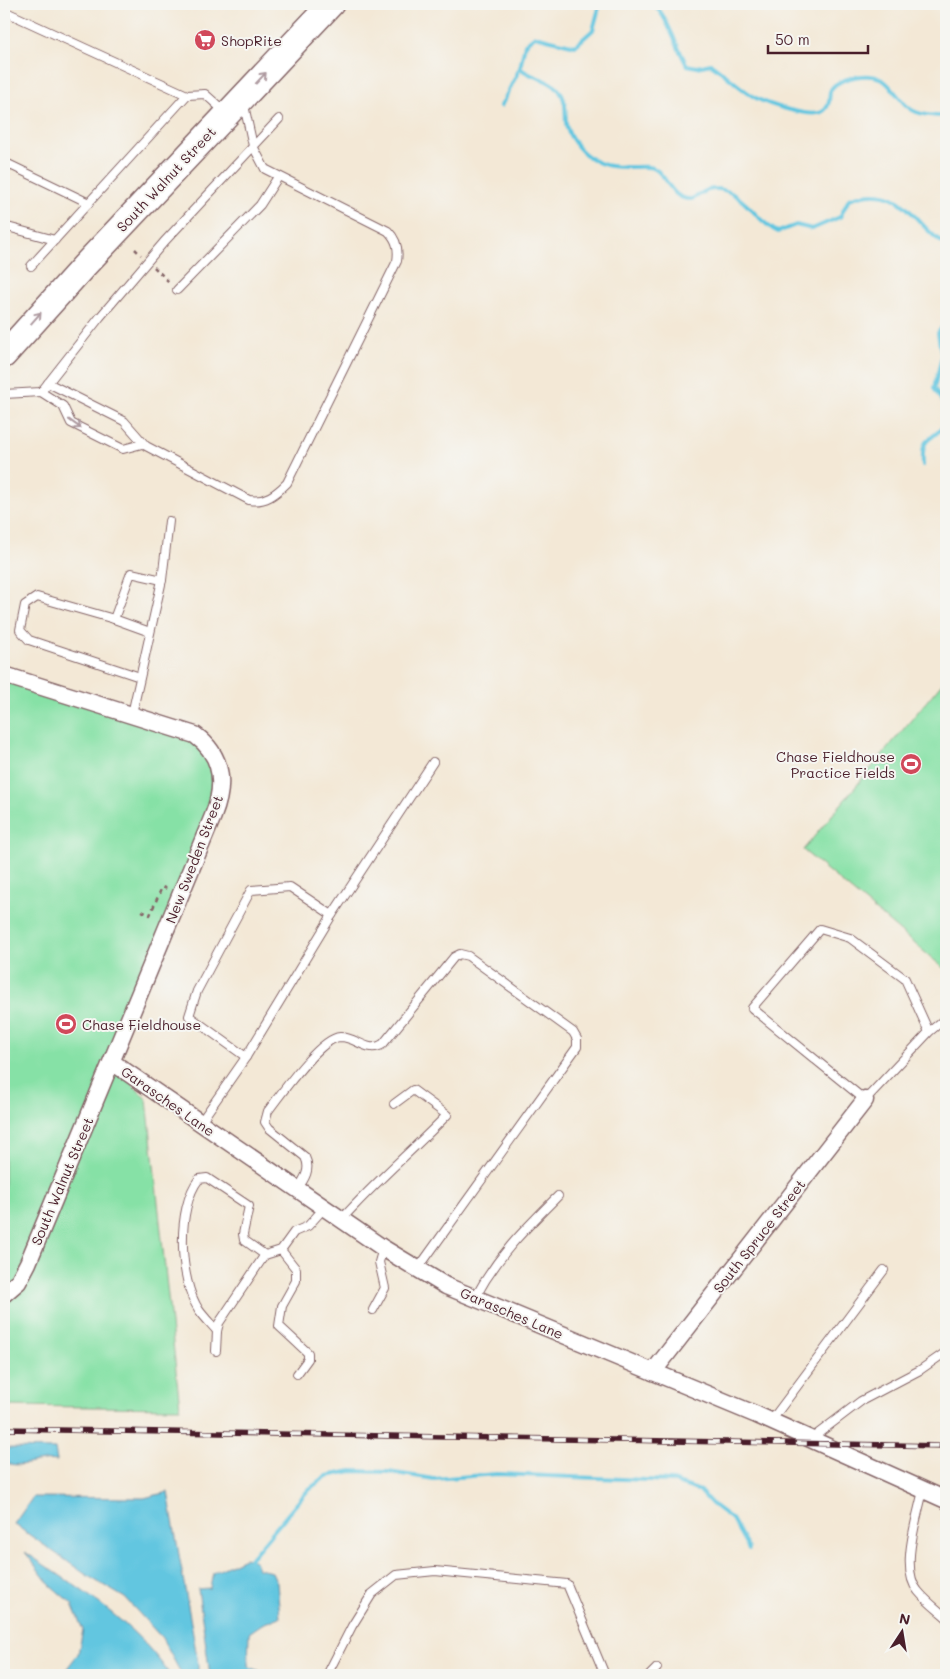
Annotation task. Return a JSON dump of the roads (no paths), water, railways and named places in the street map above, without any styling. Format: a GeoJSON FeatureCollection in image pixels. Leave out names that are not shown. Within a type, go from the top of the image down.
{"type":"FeatureCollection","features":[{"type":"Feature","properties":{"kind":"main road","name":"South Walnut Street"},"geometry":{"type":"LineString","coordinates":[[4,355],[84,266],[331,4]]}},
{"type":"Feature","properties":{"kind":"street","name":"New Sweden Street"},"geometry":{"type":"LineString","coordinates":[[4,675],[184,730],[204,742],[217,760],[221,782],[220,794],[213,816],[112,1062]]}},
{"type":"Feature","properties":{"kind":"street","name":"Garasches Lane"},"geometry":{"type":"LineString","coordinates":[[112,1062],[417,1270],[475,1298],[771,1421],[946,1500]]}},
{"type":"Feature","properties":{"kind":"street","name":"South Walnut Street"},"geometry":{"type":"LineString","coordinates":[[4,1294],[18,1282],[28,1263],[112,1062]]}},
{"type":"Feature","properties":{"kind":"street","name":"South Spruce Street"},"geometry":{"type":"LineString","coordinates":[[654,1372],[865,1100]]}},
{"type":"Feature","properties":{"kind":"lane"},"geometry":{"type":"LineString","coordinates":[[4,11],[187,95],[205,94],[235,106],[265,169],[388,232],[396,242],[398,255],[291,476],[281,489],[269,498],[257,502],[249,500],[142,444],[124,421],[48,383]]}},
{"type":"Feature","properties":{"kind":"lane"},"geometry":{"type":"LineString","coordinates":[[31,266],[187,95]]}},
{"type":"Feature","properties":{"kind":"lane"},"geometry":{"type":"LineString","coordinates":[[41,392],[100,317],[148,261],[279,119]]}},
{"type":"Feature","properties":{"kind":"lane"},"geometry":{"type":"LineString","coordinates":[[4,162],[89,203]]}},
{"type":"Feature","properties":{"kind":"lane"},"geometry":{"type":"LineString","coordinates":[[177,290],[260,205],[278,177]]}},
{"type":"Feature","properties":{"kind":"lane"},"geometry":{"type":"LineString","coordinates":[[4,226],[55,240]]}},
{"type":"Feature","properties":{"kind":"lane"},"geometry":{"type":"LineString","coordinates":[[4,394],[41,392],[63,406],[71,423],[100,438],[123,449],[142,444]]}},
{"type":"Feature","properties":{"kind":"lane"},"geometry":{"type":"LineString","coordinates":[[132,714],[162,580],[168,521]]}},
{"type":"Feature","properties":{"kind":"lane"},"geometry":{"type":"LineString","coordinates":[[114,619],[131,573],[162,580]]}},
{"type":"Feature","properties":{"kind":"lane"},"geometry":{"type":"LineString","coordinates":[[140,677],[29,640],[20,630],[25,605],[37,597],[114,619],[150,632]]}},
{"type":"Feature","properties":{"kind":"lane"},"geometry":{"type":"LineString","coordinates":[[200,1123],[246,1057],[332,915],[433,762]]}},
{"type":"Feature","properties":{"kind":"lane"},"geometry":{"type":"LineString","coordinates":[[246,1057],[188,1016],[197,991],[250,890],[290,887],[332,915]]}},
{"type":"Feature","properties":{"kind":"lane"},"geometry":{"type":"LineString","coordinates":[[929,1032],[905,979],[850,938],[820,929],[752,1008],[865,1100],[929,1032],[946,1018]]}},
{"type":"Feature","properties":{"kind":"lane"},"geometry":{"type":"LineString","coordinates":[[297,1189],[306,1175],[308,1162],[305,1157],[269,1128],[265,1122],[265,1116],[268,1111],[322,1046],[338,1037],[369,1048],[378,1048],[454,957],[460,954],[468,956],[573,1032],[577,1039],[577,1047],[417,1270]]}},
{"type":"Feature","properties":{"kind":"lane"},"geometry":{"type":"LineString","coordinates":[[342,1219],[447,1114],[413,1090],[394,1104]]}},
{"type":"Feature","properties":{"kind":"lane"},"geometry":{"type":"LineString","coordinates":[[216,1331],[198,1309],[182,1262],[185,1215],[194,1184],[199,1179],[207,1178],[249,1206],[243,1234],[244,1240],[265,1255]]}},
{"type":"Feature","properties":{"kind":"lane"},"geometry":{"type":"LineString","coordinates":[[475,1298],[487,1275],[508,1246],[558,1196]]}},
{"type":"Feature","properties":{"kind":"lane"},"geometry":{"type":"LineString","coordinates":[[216,1351],[216,1331],[219,1323],[265,1255],[281,1250],[294,1232],[308,1226],[325,1207]]}},
{"type":"Feature","properties":{"kind":"lane"},"geometry":{"type":"LineString","coordinates":[[373,1310],[385,1288],[379,1262],[383,1248]]}},
{"type":"Feature","properties":{"kind":"lane"},"geometry":{"type":"LineString","coordinates":[[281,1250],[296,1269],[296,1281],[282,1306],[279,1326],[308,1353],[308,1359],[297,1374]]}},
{"type":"Feature","properties":{"kind":"lane"},"geometry":{"type":"LineString","coordinates":[[771,1421],[884,1270]]}},
{"type":"Feature","properties":{"kind":"lane"},"geometry":{"type":"LineString","coordinates":[[811,1439],[861,1401],[920,1370],[946,1352]]}},
{"type":"Feature","properties":{"kind":"lane"},"geometry":{"type":"LineString","coordinates":[[924,1490],[910,1551],[909,1573],[916,1590],[946,1617]]}},
{"type":"Feature","properties":{"kind":"lane"},"geometry":{"type":"LineString","coordinates":[[327,1675],[352,1626],[372,1594],[396,1575],[435,1571],[567,1584],[605,1675]]}},
{"type":"Feature","properties":{"kind":"lane"},"geometry":{"type":"LineString","coordinates":[[650,1675],[657,1668]]}},
{"type":"Feature","properties":{"kind":"water"},"geometry":{"type":"Polygon","coordinates":[[[4,1448],[55,1449],[57,1461],[10,1464],[4,1462],[4,1448]]]}},
{"type":"Feature","properties":{"kind":"water"},"geometry":{"type":"Polygon","coordinates":[[[168,1492],[198,1663],[198,1675],[182,1675],[162,1638],[125,1598],[88,1576],[14,1524],[33,1497],[144,1498],[168,1492]]]}},
{"type":"Feature","properties":{"kind":"water"},"geometry":{"type":"Polygon","coordinates":[[[25,1552],[85,1592],[122,1622],[140,1638],[170,1675],[67,1675],[68,1667],[78,1654],[83,1630],[72,1604],[49,1584],[25,1552]]]}},
{"type":"Feature","properties":{"kind":"water"},"geometry":{"type":"Polygon","coordinates":[[[245,1558],[255,1561],[258,1569],[272,1572],[277,1583],[280,1617],[262,1624],[249,1633],[248,1666],[260,1671],[260,1675],[210,1675],[198,1589],[210,1588],[213,1573],[245,1558]]]}},
{"type":"Feature","properties":{"kind":"waterway"},"geometry":{"type":"LineString","coordinates":[[501,106],[520,68],[525,44],[535,36],[575,46],[593,30],[600,4]]}},
{"type":"Feature","properties":{"kind":"waterway"},"geometry":{"type":"LineString","coordinates":[[653,4],[667,23],[687,65],[697,67],[711,64],[750,94],[770,104],[799,112],[822,112],[828,106],[830,92],[836,84],[853,77],[870,76],[884,81],[904,103],[916,112],[927,115],[946,116]]}},
{"type":"Feature","properties":{"kind":"waterway"},"geometry":{"type":"LineString","coordinates":[[520,68],[550,83],[559,90],[564,102],[567,128],[574,142],[585,154],[598,162],[608,165],[618,167],[650,167],[655,169],[679,196],[691,199],[708,190],[719,189],[729,192],[738,197],[762,220],[778,232],[796,225],[812,229],[840,217],[849,199],[868,194],[883,195],[895,199],[946,245]]}},
{"type":"Feature","properties":{"kind":"waterway"},"geometry":{"type":"LineString","coordinates":[[946,322],[938,333],[942,357],[934,388],[946,408]]}},
{"type":"Feature","properties":{"kind":"waterway"},"geometry":{"type":"LineString","coordinates":[[923,465],[926,443],[946,422]]}},
{"type":"Feature","properties":{"kind":"waterway"},"geometry":{"type":"LineString","coordinates":[[250,1559],[309,1489],[327,1476],[352,1471],[388,1472],[434,1479],[497,1474],[672,1481],[700,1491],[712,1504],[732,1519],[749,1549]]}},
{"type":"Feature","properties":{"kind":"railway"},"geometry":{"type":"LineString","coordinates":[[4,1429],[946,1446]]}},
{"type":"Feature","properties":{"kind":"place","name":"ShopRite"},"geometry":{"type":"Point","coordinates":[205,40]}},
{"type":"Feature","properties":{"kind":"place","name":"Chase Fieldhouse Practice Fields"},"geometry":{"type":"Point","coordinates":[911,764]}},
{"type":"Feature","properties":{"kind":"place","name":"Chase Fieldhouse"},"geometry":{"type":"Point","coordinates":[66,1024]}}]}
